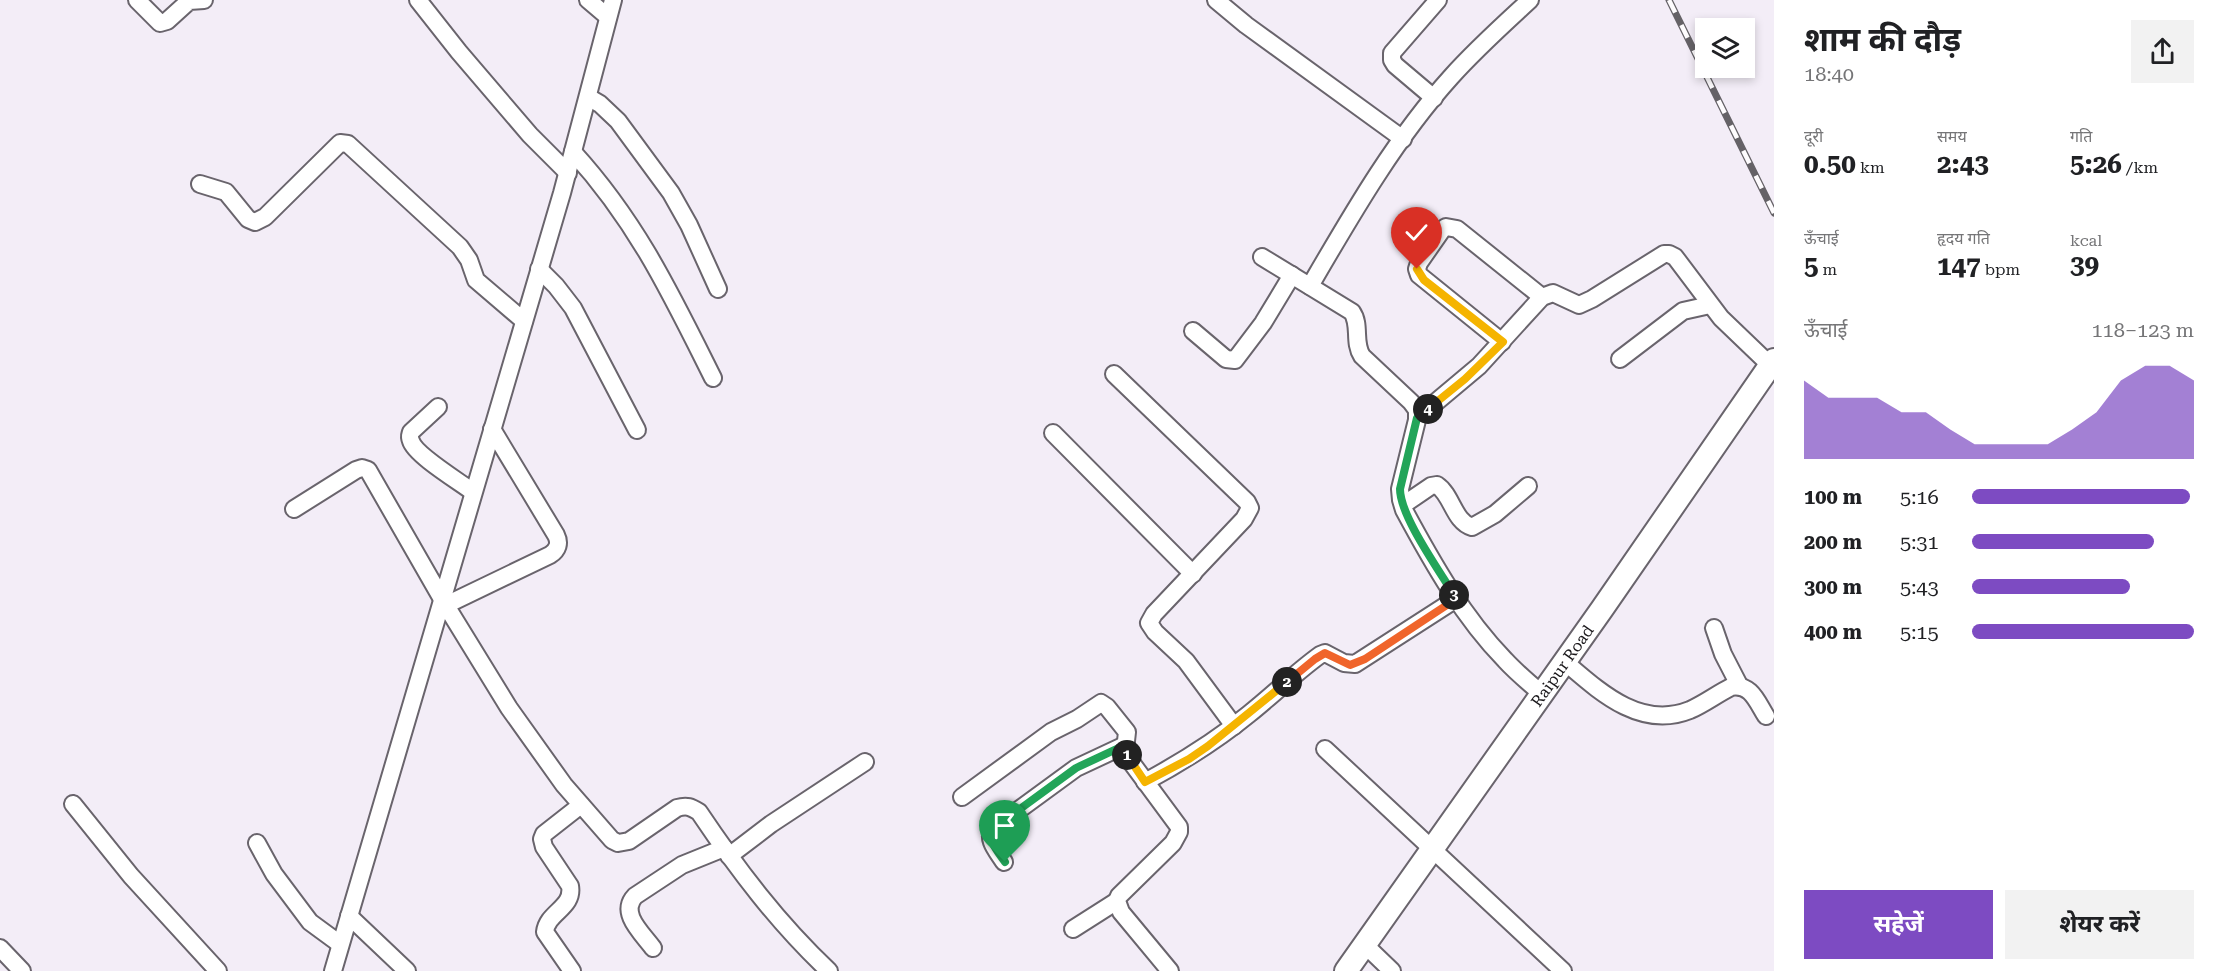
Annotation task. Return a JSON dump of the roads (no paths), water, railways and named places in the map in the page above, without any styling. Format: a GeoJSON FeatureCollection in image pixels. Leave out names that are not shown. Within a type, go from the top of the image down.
{"type":"FeatureCollection","features":[{"type":"Feature","properties":{"kind":"main road","name":"Raipur Road"},"geometry":{"type":"LineString","coordinates":[[1346,971],[1565,662],[1772,363]]}},
{"type":"Feature","properties":{"kind":"street"},"geometry":{"type":"LineString","coordinates":[[137,0],[160,23],[167,21],[189,1],[204,0]]}},
{"type":"Feature","properties":{"kind":"street"},"geometry":{"type":"LineString","coordinates":[[418,0],[523,127],[568,173]]}},
{"type":"Feature","properties":{"kind":"street"},"geometry":{"type":"LineString","coordinates":[[588,0],[608,17]]}},
{"type":"Feature","properties":{"kind":"street"},"geometry":{"type":"LineString","coordinates":[[333,971],[444,602],[473,492],[568,173],[613,0]]}},
{"type":"Feature","properties":{"kind":"street"},"geometry":{"type":"LineString","coordinates":[[1216,0],[1246,25],[1403,139]]}},
{"type":"Feature","properties":{"kind":"street"},"geometry":{"type":"LineString","coordinates":[[1434,98],[1395,65],[1392,53],[1438,0]]}},
{"type":"Feature","properties":{"kind":"street"},"geometry":{"type":"LineString","coordinates":[[1310,286],[1357,207],[1434,98],[1480,46],[1530,0]]}},
{"type":"Feature","properties":{"kind":"street"},"geometry":{"type":"LineString","coordinates":[[588,97],[600,104],[618,121],[670,193],[689,225],[718,289]]}},
{"type":"Feature","properties":{"kind":"street"},"geometry":{"type":"LineString","coordinates":[[200,184],[226,192],[248,219],[255,222],[266,217],[340,143],[348,144],[460,247],[469,260],[476,280],[524,321]]}},
{"type":"Feature","properties":{"kind":"street"},"geometry":{"type":"LineString","coordinates":[[573,152],[605,188],[658,268],[713,378]]}},
{"type":"Feature","properties":{"kind":"street"},"geometry":{"type":"LineString","coordinates":[[1503,342],[1419,275],[1417,269],[1419,264],[1442,230],[1446,226],[1457,229],[1542,297]]}},
{"type":"Feature","properties":{"kind":"street"},"geometry":{"type":"LineString","coordinates":[[1417,418],[1465,379],[1503,342],[1542,297],[1553,293],[1579,304],[1592,299],[1664,254],[1675,257],[1733,332],[1772,363]]}},
{"type":"Feature","properties":{"kind":"street"},"geometry":{"type":"LineString","coordinates":[[1262,257],[1354,315],[1358,350],[1417,410],[1400,489],[1403,505],[1456,599],[1493,647],[1542,694]]}},
{"type":"Feature","properties":{"kind":"street"},"geometry":{"type":"LineString","coordinates":[[539,269],[573,308],[637,430]]}},
{"type":"Feature","properties":{"kind":"street"},"geometry":{"type":"LineString","coordinates":[[1193,331],[1226,359],[1235,360],[1263,323],[1292,275]]}},
{"type":"Feature","properties":{"kind":"street"},"geometry":{"type":"LineString","coordinates":[[1620,359],[1683,310],[1710,304]]}},
{"type":"Feature","properties":{"kind":"street"},"geometry":{"type":"LineString","coordinates":[[1114,374],[1247,502],[1250,508],[1244,519],[1154,614],[1149,623],[1155,633],[1181,655],[1234,726]]}},
{"type":"Feature","properties":{"kind":"street"},"geometry":{"type":"LineString","coordinates":[[438,407],[411,432],[411,443],[432,462],[473,492]]}},
{"type":"Feature","properties":{"kind":"street"},"geometry":{"type":"LineString","coordinates":[[444,602],[550,555],[558,546],[556,535],[492,429]]}},
{"type":"Feature","properties":{"kind":"street"},"geometry":{"type":"LineString","coordinates":[[1053,432],[1193,574]]}},
{"type":"Feature","properties":{"kind":"street"},"geometry":{"type":"LineString","coordinates":[[294,509],[356,470],[362,468],[368,470],[444,602],[510,708],[545,760],[612,840],[623,843],[629,841],[677,808],[692,807],[699,812],[726,852],[783,925],[829,971]]}},
{"type":"Feature","properties":{"kind":"street"},"geometry":{"type":"LineString","coordinates":[[1403,505],[1431,486],[1437,485],[1444,492],[1462,522],[1472,527],[1495,514],[1528,486]]}},
{"type":"Feature","properties":{"kind":"street"},"geometry":{"type":"LineString","coordinates":[[1145,782],[1189,759],[1234,726],[1320,655],[1325,653],[1344,663],[1355,664],[1456,599]]}},
{"type":"Feature","properties":{"kind":"street"},"geometry":{"type":"LineString","coordinates":[[1714,628],[1723,654],[1739,686]]}},
{"type":"Feature","properties":{"kind":"street"},"geometry":{"type":"LineString","coordinates":[[1565,662],[1614,702],[1633,710],[1676,714],[1690,710],[1731,687],[1739,686],[1751,691],[1766,716]]}},
{"type":"Feature","properties":{"kind":"street"},"geometry":{"type":"LineString","coordinates":[[962,797],[1051,732],[1101,703],[1107,706],[1124,727],[1127,738],[1125,745],[1131,762],[1176,821],[1179,832],[1173,843],[1119,896],[1117,901],[1073,929]]}},
{"type":"Feature","properties":{"kind":"street"},"geometry":{"type":"LineString","coordinates":[[1005,862],[990,838],[994,828],[1076,768],[1125,745]]}},
{"type":"Feature","properties":{"kind":"street"},"geometry":{"type":"LineString","coordinates":[[1325,748],[1563,971]]}},
{"type":"Feature","properties":{"kind":"street"},"geometry":{"type":"LineString","coordinates":[[653,948],[628,912],[630,901],[682,866],[726,852],[865,762]]}},
{"type":"Feature","properties":{"kind":"street"},"geometry":{"type":"LineString","coordinates":[[74,804],[131,876],[218,971]]}},
{"type":"Feature","properties":{"kind":"street"},"geometry":{"type":"LineString","coordinates":[[572,971],[545,932],[548,921],[566,904],[571,893],[570,886],[542,844],[542,839],[544,834],[581,805]]}},
{"type":"Feature","properties":{"kind":"street"},"geometry":{"type":"LineString","coordinates":[[257,843],[274,874],[310,922],[340,944]]}},
{"type":"Feature","properties":{"kind":"street"},"geometry":{"type":"LineString","coordinates":[[1117,901],[1121,912],[1170,971]]}},
{"type":"Feature","properties":{"kind":"street"},"geometry":{"type":"LineString","coordinates":[[349,916],[407,971]]}},
{"type":"Feature","properties":{"kind":"street"},"geometry":{"type":"LineString","coordinates":[[1365,945],[1392,971]]}},
{"type":"Feature","properties":{"kind":"street"},"geometry":{"type":"LineString","coordinates":[[0,948],[22,971]]}},
{"type":"Feature","properties":{"kind":"railway"},"geometry":{"type":"LineString","coordinates":[[1669,0],[1774,213]]}}]}
